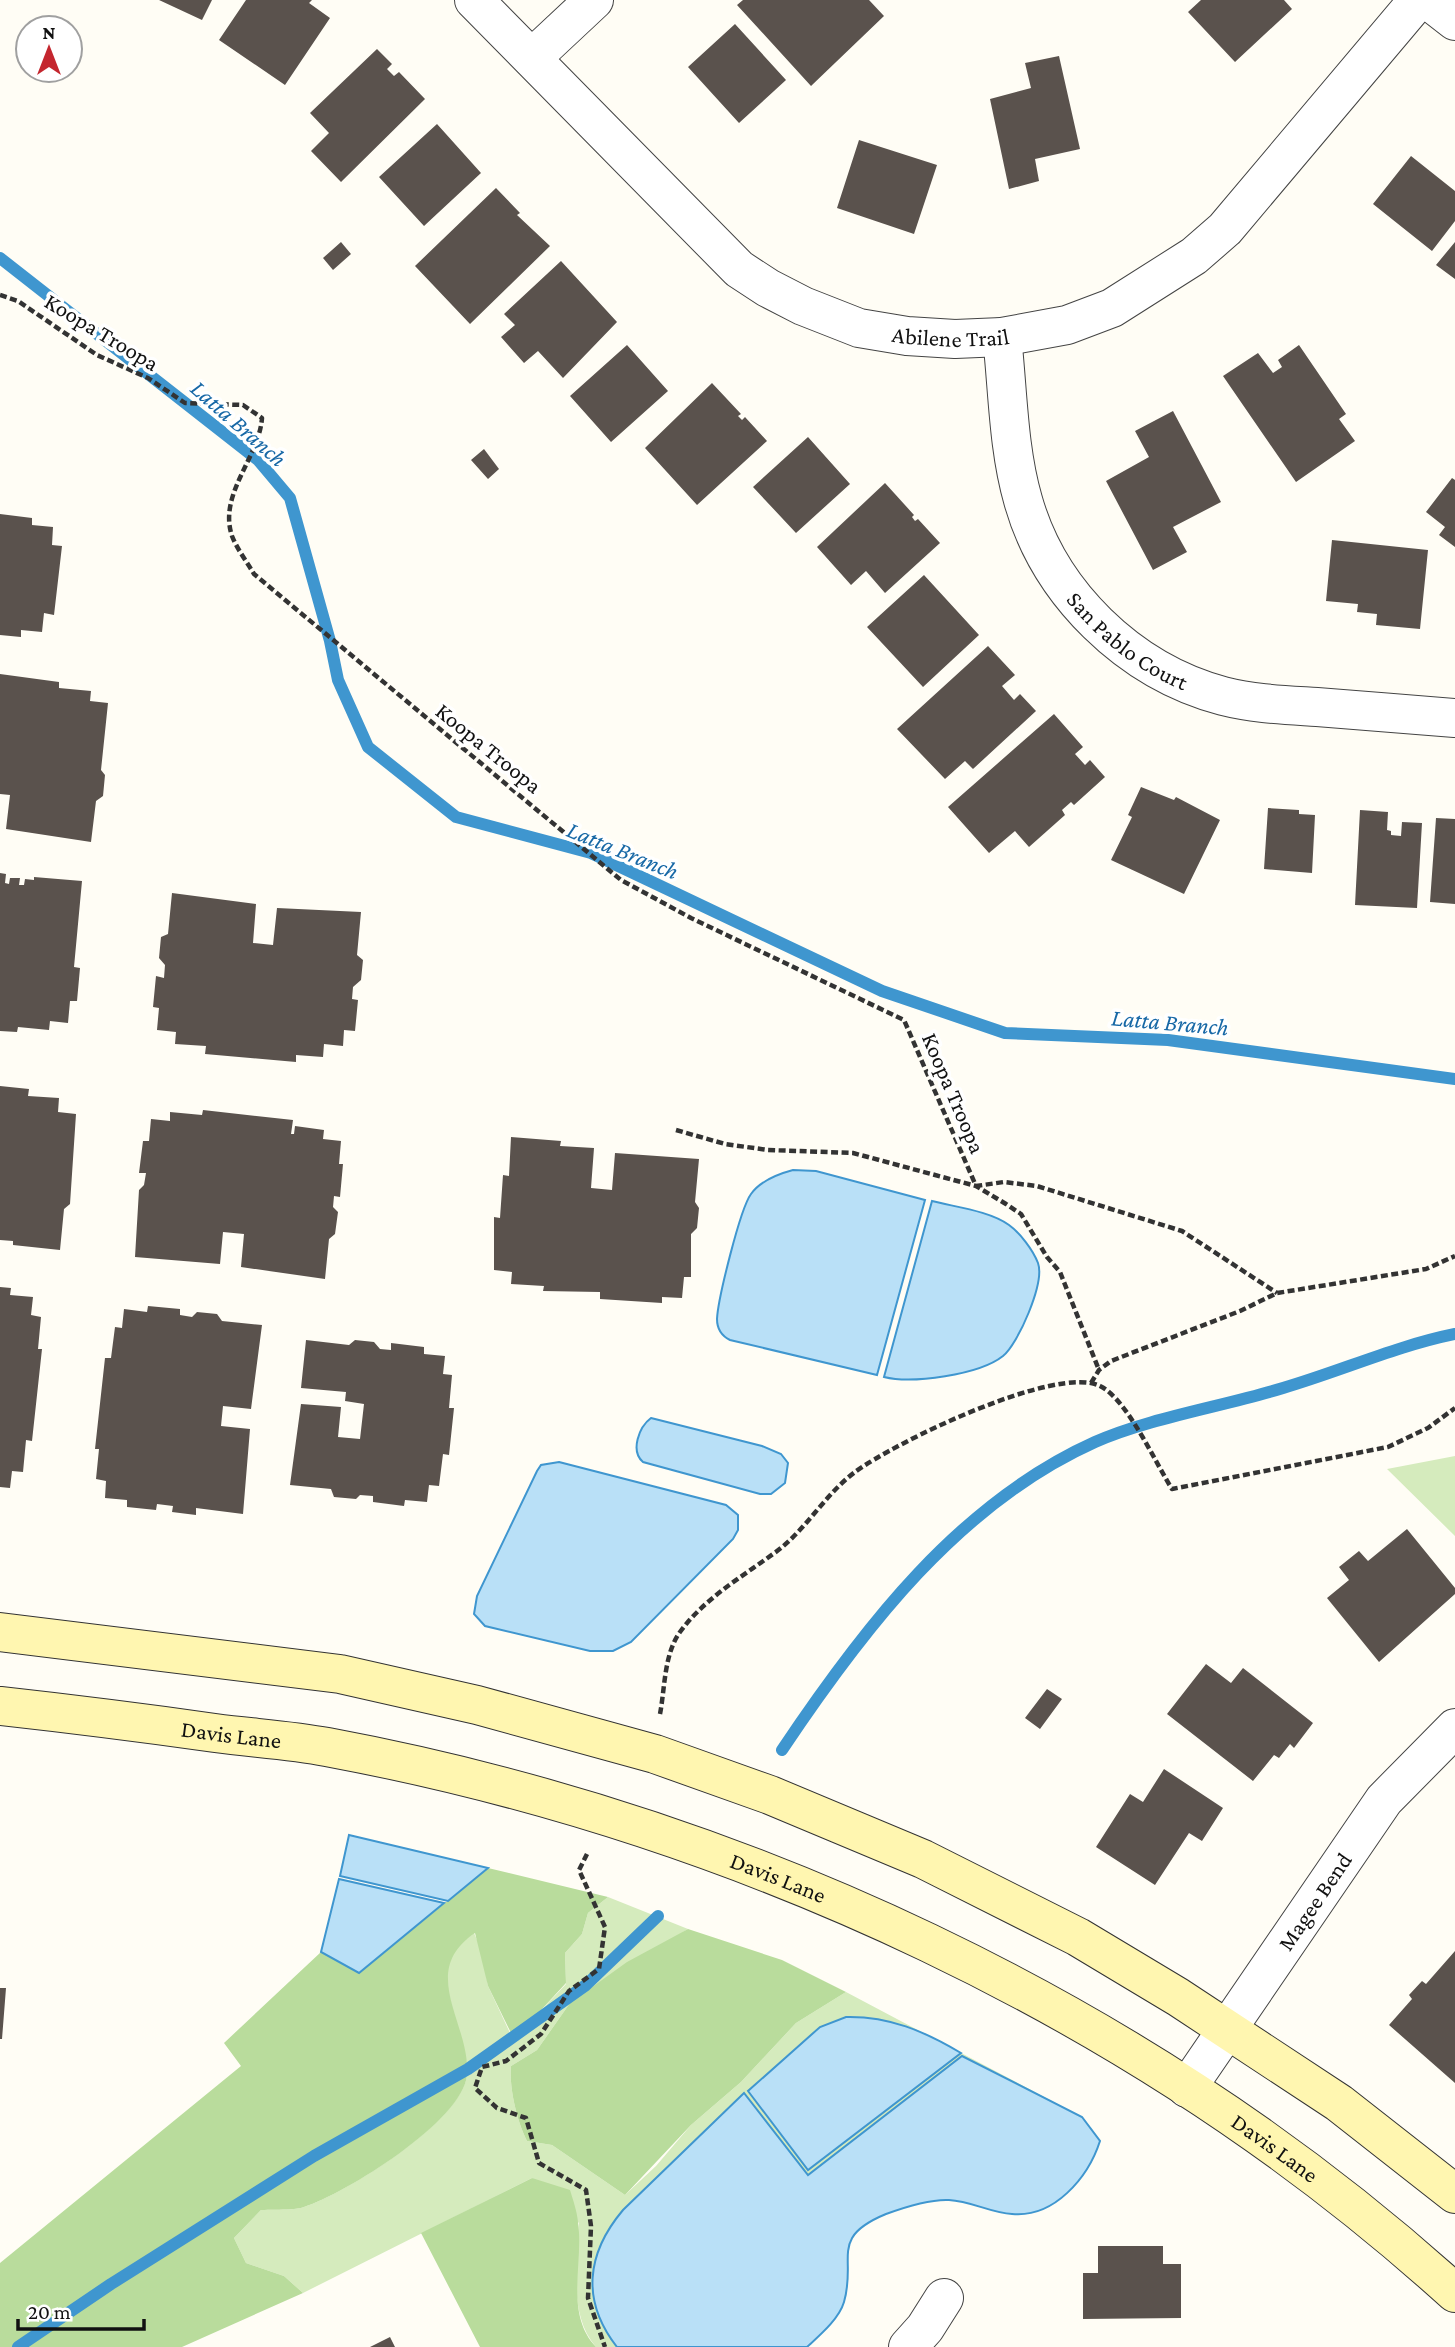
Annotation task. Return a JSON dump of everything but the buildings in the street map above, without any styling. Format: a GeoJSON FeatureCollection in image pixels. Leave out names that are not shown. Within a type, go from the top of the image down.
{"type":"FeatureCollection","features":[{"type":"Feature","properties":{"kind":"main road"},"geometry":{"type":"LineString","coordinates":[[0,1632],[340,1674],[477,1705],[655,1754],[770,1795],[923,1859],[1078,1937],[1178,1997],[1339,2103],[1455,2194]]}},
{"type":"Feature","properties":{"kind":"main road","name":"Davis Lane"},"geometry":{"type":"LineString","coordinates":[[0,1706],[325,1747],[467,1779],[673,1836],[809,1888],[947,1950],[1186,2088],[1311,2174],[1405,2247],[1455,2293]]}},
{"type":"Feature","properties":{"kind":"street","name":"Abilene Trail"},"geometry":{"type":"LineString","coordinates":[[474,0],[739,269],[768,288],[859,328],[955,340],[1002,337],[1067,325],[1112,308],[1194,256],[1247,204],[1418,0]]}},
{"type":"Feature","properties":{"kind":"street"},"geometry":{"type":"LineString","coordinates":[[532,58],[594,0]]}},
{"type":"Feature","properties":{"kind":"street"},"geometry":{"type":"LineString","coordinates":[[1428,0],[1455,21]]}},
{"type":"Feature","properties":{"kind":"street","name":"San Pablo Court"},"geometry":{"type":"LineString","coordinates":[[1002,337],[1016,473],[1023,502],[1040,548],[1067,589],[1097,624],[1171,676],[1222,695],[1255,702],[1455,718]]}},
{"type":"Feature","properties":{"kind":"street","name":"Magee Bend"},"geometry":{"type":"LineString","coordinates":[[1186,2088],[1384,1800],[1455,1728]]}},
{"type":"Feature","properties":{"kind":"street"},"geometry":{"type":"LineString","coordinates":[[908,2347],[925,2328],[944,2298]]}},
{"type":"Feature","properties":{"kind":"path","name":"Koopa Troopa"},"geometry":{"type":"LineString","coordinates":[[0,295],[18,301],[97,355],[148,378],[177,400],[185,403],[243,405],[262,418],[261,433],[232,498],[229,516],[232,537],[254,574],[621,880],[691,918],[904,1020],[976,1186],[1004,1182],[1037,1186],[1182,1231],[1277,1293]]}},
{"type":"Feature","properties":{"kind":"path"},"geometry":{"type":"LineString","coordinates":[[676,1130],[725,1144],[768,1150],[853,1153],[976,1186],[1021,1214],[1047,1257],[1060,1272],[1099,1370]]}},
{"type":"Feature","properties":{"kind":"path"},"geometry":{"type":"LineString","coordinates":[[1091,1383],[1099,1370],[1136,1350],[1240,1311],[1277,1293],[1426,1269],[1455,1256]]}},
{"type":"Feature","properties":{"kind":"path"},"geometry":{"type":"LineString","coordinates":[[660,1715],[670,1648],[680,1632],[706,1605],[792,1538],[855,1472],[942,1423],[1054,1383],[1091,1383],[1114,1395],[1172,1489],[1388,1447],[1427,1428],[1455,1408]]}},
{"type":"Feature","properties":{"kind":"path"},"geometry":{"type":"LineString","coordinates":[[587,1853],[579,1870],[605,1927],[599,1969],[569,1991],[541,2034],[506,2061],[482,2067],[475,2088],[497,2108],[526,2118],[539,2163],[586,2190],[591,2226],[588,2298],[605,2347]]}},
{"type":"Feature","properties":{"kind":"green space"},"geometry":{"type":"Polygon","coordinates":[[[1455,1456],[1455,1536],[1387,1469],[1455,1456]]]}},
{"type":"Feature","properties":{"kind":"green space"},"geometry":{"type":"Polygon","coordinates":[[[488,1868],[608,1897],[588,1913],[582,1934],[565,1953],[566,1983],[530,2022],[511,2033],[488,1986],[475,1933],[458,1948],[450,1964],[448,1982],[466,2056],[467,2075],[461,2093],[446,2113],[424,2134],[373,2172],[304,2207],[261,2210],[234,2238],[246,2263],[284,2276],[303,2293],[182,2347],[0,2347],[0,2263],[241,2066],[224,2043],[321,1952],[359,1973],[488,1868]]]}},
{"type":"Feature","properties":{"kind":"green space"},"geometry":{"type":"Polygon","coordinates":[[[608,1897],[688,1929],[570,2003],[537,2050],[511,2066],[514,2104],[527,2141],[552,2145],[625,2195],[656,2166],[691,2125],[741,2082],[796,2023],[846,1992],[1082,2117],[1100,2141],[1087,2169],[1067,2193],[1055,2202],[1027,2214],[1004,2213],[965,2202],[941,2200],[909,2206],[868,2223],[857,2232],[848,2250],[847,2287],[842,2308],[807,2347],[596,2347],[581,2320],[578,2304],[576,2271],[579,2223],[532,2178],[303,2293],[284,2276],[246,2263],[234,2238],[261,2210],[304,2207],[372,2172],[424,2134],[460,2093],[467,2075],[466,2061],[447,1977],[448,1962],[454,1950],[474,1933],[482,1951],[488,1986],[510,2033],[530,2022],[566,1984],[565,1953],[582,1934],[588,1913],[608,1897]]]}},
{"type":"Feature","properties":{"kind":"green space"},"geometry":{"type":"Polygon","coordinates":[[[688,1929],[782,1960],[846,1992],[796,2023],[741,2082],[691,2125],[625,2195],[552,2145],[527,2141],[514,2104],[511,2066],[537,2050],[570,2003],[627,1962],[688,1929]]]}},
{"type":"Feature","properties":{"kind":"green space"},"geometry":{"type":"Polygon","coordinates":[[[532,2178],[570,2190],[577,2214],[579,2238],[578,2303],[586,2334],[596,2347],[480,2347],[421,2233],[532,2178]]]}},
{"type":"Feature","properties":{"kind":"water"},"geometry":{"type":"Polygon","coordinates":[[[793,1170],[816,1171],[925,1200],[877,1375],[730,1340],[719,1329],[717,1319],[721,1293],[746,1203],[755,1189],[765,1181],[793,1170]]]}},
{"type":"Feature","properties":{"kind":"water"},"geometry":{"type":"Polygon","coordinates":[[[932,1201],[982,1213],[1013,1228],[1030,1247],[1038,1263],[1038,1284],[1023,1327],[1003,1356],[992,1363],[945,1376],[911,1379],[884,1377],[932,1201]]]}},
{"type":"Feature","properties":{"kind":"water"},"geometry":{"type":"Polygon","coordinates":[[[651,1418],[762,1446],[781,1454],[788,1463],[785,1483],[771,1494],[760,1494],[643,1462],[637,1452],[638,1439],[651,1418]]]}},
{"type":"Feature","properties":{"kind":"water"},"geometry":{"type":"Polygon","coordinates":[[[559,1462],[726,1505],[738,1515],[738,1530],[733,1539],[631,1642],[613,1651],[590,1651],[485,1626],[474,1614],[477,1596],[537,1471],[541,1465],[559,1462]]]}},
{"type":"Feature","properties":{"kind":"water"},"geometry":{"type":"Polygon","coordinates":[[[349,1835],[488,1868],[448,1901],[340,1876],[349,1835]]]}},
{"type":"Feature","properties":{"kind":"water"},"geometry":{"type":"Polygon","coordinates":[[[339,1879],[444,1903],[359,1973],[321,1952],[339,1879]]]}},
{"type":"Feature","properties":{"kind":"water"},"geometry":{"type":"Polygon","coordinates":[[[846,2017],[877,2019],[906,2026],[961,2053],[808,2170],[748,2091],[820,2027],[846,2017]]]}},
{"type":"Feature","properties":{"kind":"water"},"geometry":{"type":"Polygon","coordinates":[[[962,2056],[1082,2117],[1100,2141],[1087,2169],[1067,2193],[1042,2209],[1027,2214],[1004,2213],[965,2202],[941,2200],[909,2206],[868,2223],[857,2232],[848,2250],[847,2287],[842,2308],[807,2347],[617,2347],[605,2330],[593,2295],[595,2261],[601,2244],[623,2210],[744,2093],[808,2175],[962,2056]]]}},
{"type":"Feature","properties":{"kind":"waterway","name":"Latta Branch"},"geometry":{"type":"LineString","coordinates":[[0,258],[258,460],[290,498],[330,641],[338,680],[368,747],[456,817],[591,853],[882,991],[1005,1033],[1168,1040],[1455,1079]]}},
{"type":"Feature","properties":{"kind":"waterway"},"geometry":{"type":"LineString","coordinates":[[782,1750],[846,1659],[918,1574],[958,1534],[1000,1499],[1046,1468],[1095,1442],[1139,1426],[1260,1395],[1411,1345],[1455,1334]]}},
{"type":"Feature","properties":{"kind":"waterway"},"geometry":{"type":"LineString","coordinates":[[18,2347],[111,2284],[314,2156],[468,2069],[586,1985],[658,1916]]}}]}
